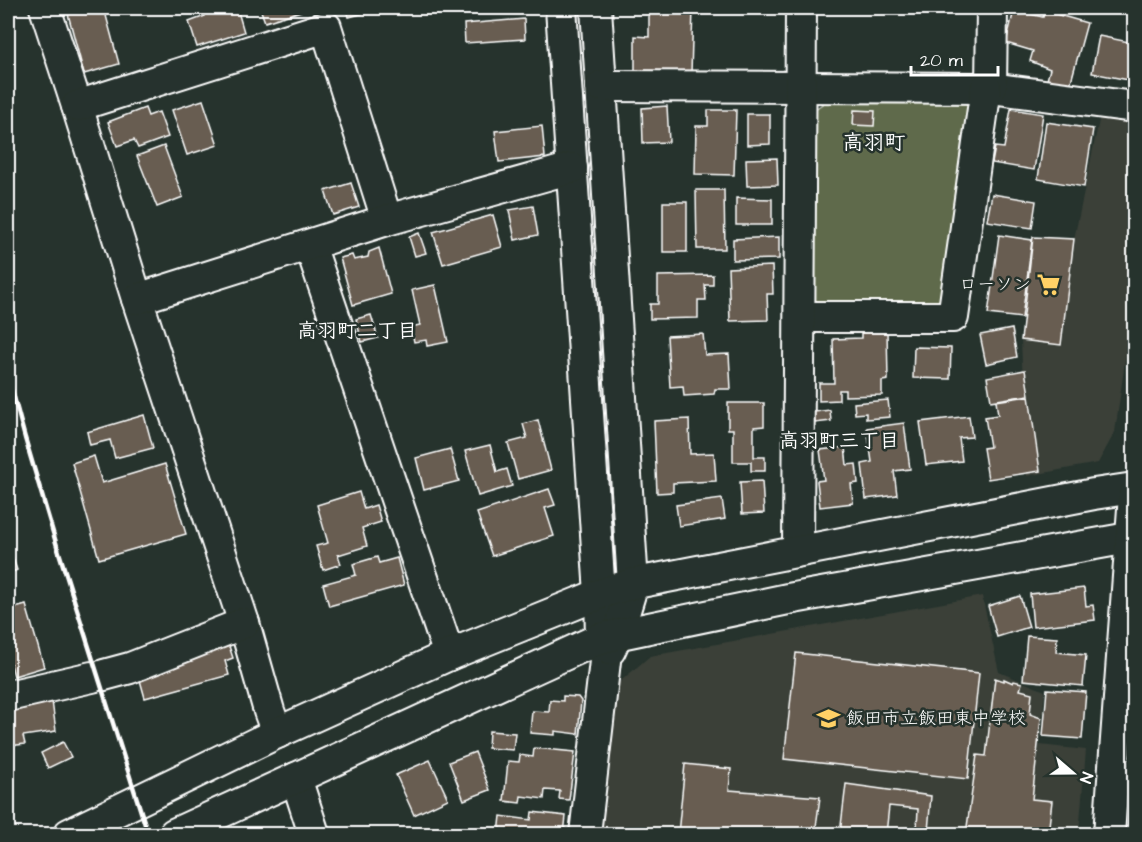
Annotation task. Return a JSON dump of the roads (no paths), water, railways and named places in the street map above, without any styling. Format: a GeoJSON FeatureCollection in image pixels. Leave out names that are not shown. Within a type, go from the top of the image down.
{"type":"FeatureCollection","features":[{"type":"Feature","properties":{"kind":"street"},"geometry":{"type":"LineString","coordinates":[[45,8],[137,299],[244,623],[277,733]]}},
{"type":"Feature","properties":{"kind":"street"},"geometry":{"type":"LineString","coordinates":[[561,8],[600,594],[608,645]]}},
{"type":"Feature","properties":{"kind":"street"},"geometry":{"type":"LineString","coordinates":[[585,834],[608,645],[633,584],[596,8]]}},
{"type":"Feature","properties":{"kind":"street"},"geometry":{"type":"LineString","coordinates":[[798,551],[801,8]]}},
{"type":"Feature","properties":{"kind":"street"},"geometry":{"type":"LineString","coordinates":[[800,317],[953,317],[989,88],[992,8]]}},
{"type":"Feature","properties":{"kind":"street"},"geometry":{"type":"LineString","coordinates":[[77,106],[323,17],[387,220]]}},
{"type":"Feature","properties":{"kind":"street"},"geometry":{"type":"LineString","coordinates":[[601,86],[989,88],[1134,107]]}},
{"type":"Feature","properties":{"kind":"street"},"geometry":{"type":"LineString","coordinates":[[137,299],[387,220],[572,168]]}},
{"type":"Feature","properties":{"kind":"street"},"geometry":{"type":"LineString","coordinates":[[310,245],[449,655]]}},
{"type":"Feature","properties":{"kind":"street"},"geometry":{"type":"LineString","coordinates":[[69,834],[277,733],[449,655],[600,594],[633,584],[798,551],[1134,488]]}},
{"type":"Feature","properties":{"kind":"street"},"geometry":{"type":"LineString","coordinates":[[1108,834],[1133,538],[1134,495]]}},
{"type":"Feature","properties":{"kind":"street"},"geometry":{"type":"LineString","coordinates":[[174,834],[296,778],[608,645],[788,599],[1133,538]]}},
{"type":"Feature","properties":{"kind":"street"},"geometry":{"type":"LineString","coordinates":[[8,696],[130,668],[244,623]]}},
{"type":"Feature","properties":{"kind":"street"},"geometry":{"type":"LineString","coordinates":[[296,778],[314,834]]}},
{"type":"Feature","properties":{"kind":"railway"},"geometry":{"type":"LineString","coordinates":[[8,375],[57,546],[148,834]]}},
{"type":"Feature","properties":{"kind":"place","name":"ローソン"},"geometry":{"type":"Point","coordinates":[1049,284]}},
{"type":"Feature","properties":{"kind":"place","name":"飯田市立飯田東中学校"},"geometry":{"type":"Point","coordinates":[828,718]}},
{"type":"Feature","properties":{"kind":"district","name":"高羽町"},"geometry":{"type":"Point","coordinates":[874,142]}},
{"type":"Feature","properties":{"kind":"district","name":"高羽町二丁目"},"geometry":{"type":"Point","coordinates":[357,330]}},
{"type":"Feature","properties":{"kind":"district","name":"高羽町三丁目"},"geometry":{"type":"Point","coordinates":[839,440]}}]}
